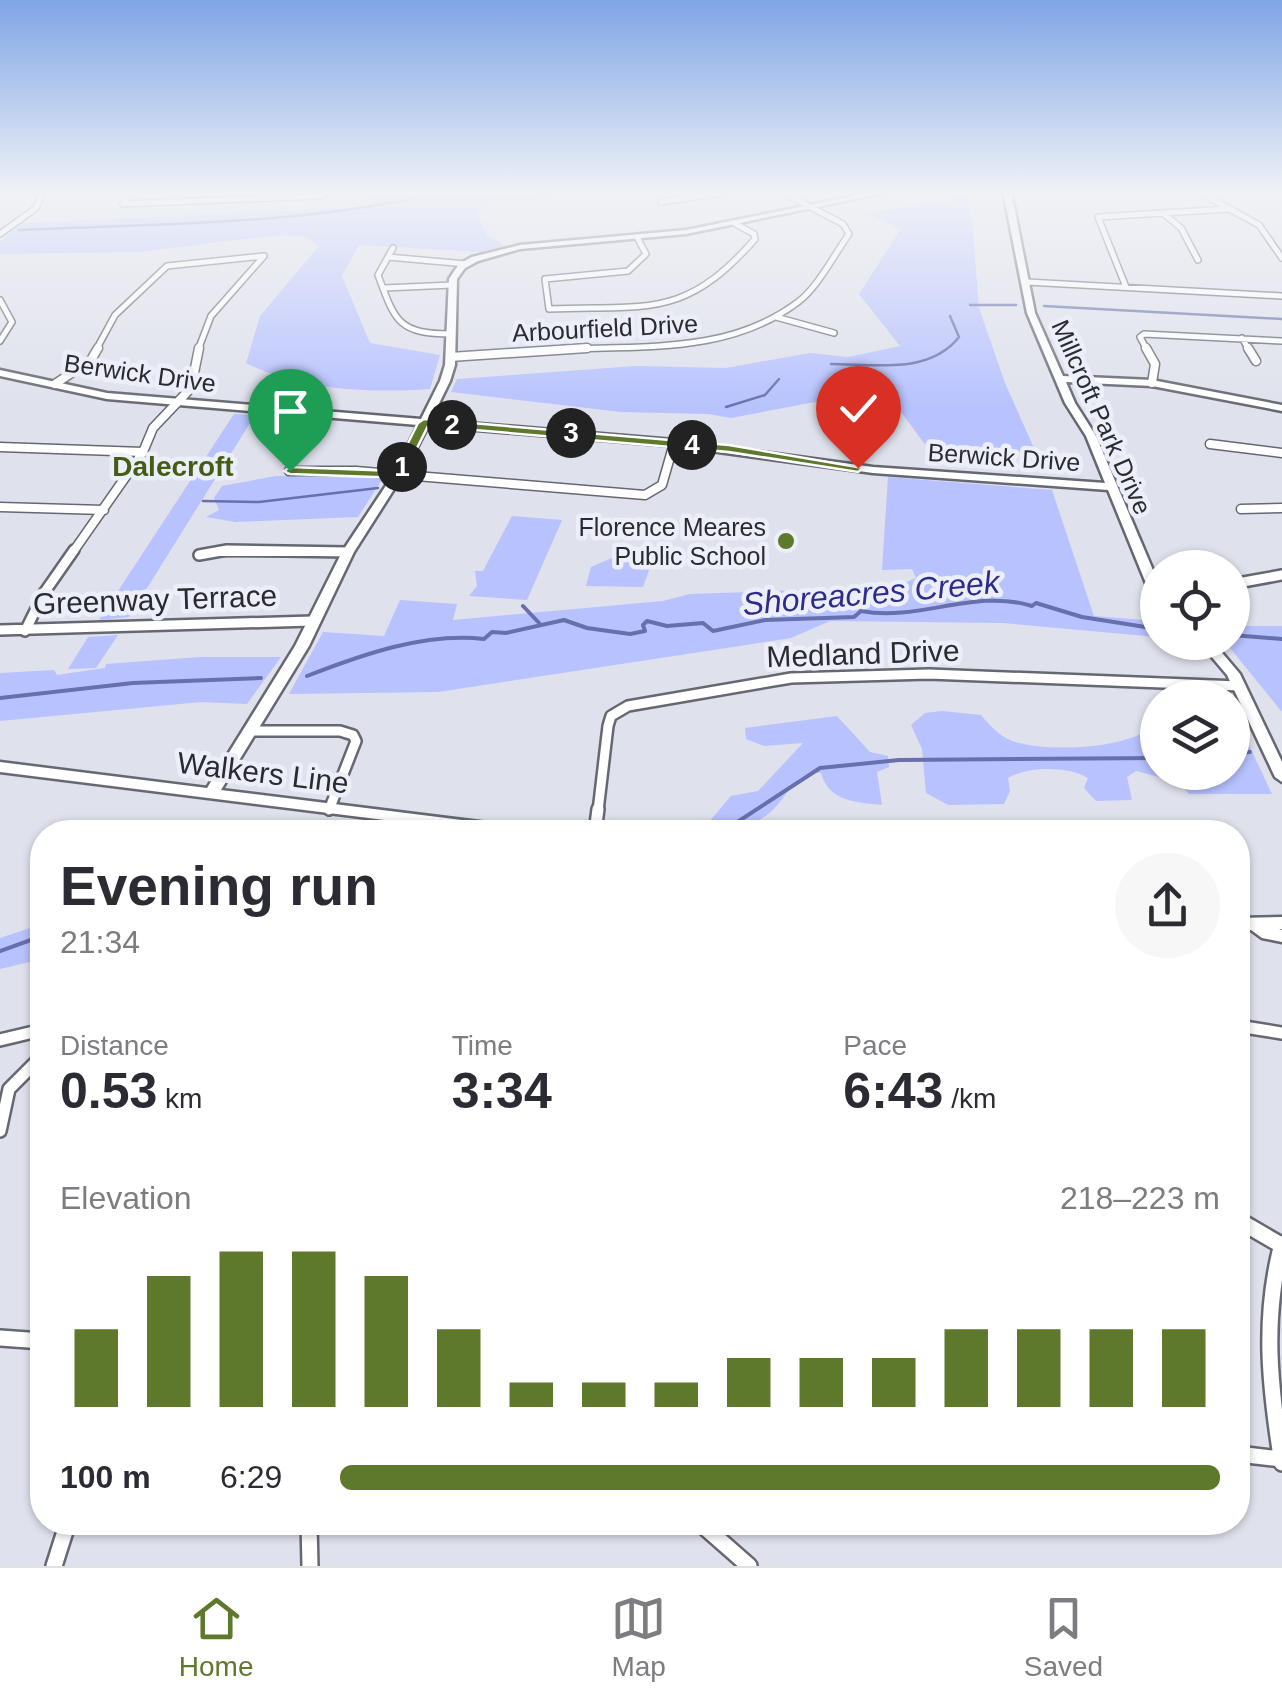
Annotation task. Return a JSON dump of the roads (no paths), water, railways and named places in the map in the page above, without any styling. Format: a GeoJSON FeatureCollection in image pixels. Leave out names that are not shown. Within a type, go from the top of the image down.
{"type":"FeatureCollection","features":[{"type":"Feature","properties":{"kind":"street"},"geometry":{"type":"LineString","coordinates":[[55,384],[91,360],[115,314],[167,266],[185,264]]}},
{"type":"Feature","properties":{"kind":"street"},"geometry":{"type":"LineString","coordinates":[[25,631],[44,593],[143,452],[152,428],[191,388],[195,357],[211,316],[256,264]]}},
{"type":"Feature","properties":{"kind":"street"},"geometry":{"type":"LineString","coordinates":[[384,264],[378,275],[407,332],[452,334]]}},
{"type":"Feature","properties":{"kind":"street"},"geometry":{"type":"LineString","coordinates":[[211,793],[302,646],[348,552],[398,475],[445,381],[452,334],[452,285],[455,274],[466,264]]}},
{"type":"Feature","properties":{"kind":"street"},"geometry":{"type":"LineString","coordinates":[[635,264],[630,270],[545,279],[548,307],[567,310],[667,304],[717,282],[733,264]]}},
{"type":"Feature","properties":{"kind":"street","name":"Arbourfield Drive"},"geometry":{"type":"LineString","coordinates":[[450,357],[626,345],[706,344],[735,337],[800,301],[828,264]]}},
{"type":"Feature","properties":{"kind":"street","name":"Millcroft Park Drive"},"geometry":{"type":"LineString","coordinates":[[1023,264],[1032,313],[1059,379],[1091,436],[1140,552]]}},
{"type":"Feature","properties":{"kind":"street"},"geometry":{"type":"LineString","coordinates":[[1117,264],[1126,287]]}},
{"type":"Feature","properties":{"kind":"street"},"geometry":{"type":"LineString","coordinates":[[1027,282],[1282,296]]}},
{"type":"Feature","properties":{"kind":"street"},"geometry":{"type":"LineString","coordinates":[[384,288],[452,285]]}},
{"type":"Feature","properties":{"kind":"street"},"geometry":{"type":"LineString","coordinates":[[0,341],[12,322],[1,305]]}},
{"type":"Feature","properties":{"kind":"street"},"geometry":{"type":"LineString","coordinates":[[776,317],[834,333]]}},
{"type":"Feature","properties":{"kind":"street"},"geometry":{"type":"LineString","coordinates":[[1152,383],[1155,364],[1140,337],[1144,334],[1282,340]]}},
{"type":"Feature","properties":{"kind":"street"},"geometry":{"type":"LineString","coordinates":[[1242,338],[1256,360]]}},
{"type":"Feature","properties":{"kind":"street","name":"Berwick Drive"},"geometry":{"type":"LineString","coordinates":[[0,373],[107,396],[175,403],[674,443],[874,470],[1112,486]]}},
{"type":"Feature","properties":{"kind":"street"},"geometry":{"type":"LineString","coordinates":[[1059,379],[1152,383],[1282,408]]}},
{"type":"Feature","properties":{"kind":"street"},"geometry":{"type":"LineString","coordinates":[[290,471],[398,475],[646,495],[662,485],[674,443]]}},
{"type":"Feature","properties":{"kind":"street"},"geometry":{"type":"LineString","coordinates":[[1210,444],[1282,453]]}},
{"type":"Feature","properties":{"kind":"street"},"geometry":{"type":"LineString","coordinates":[[0,447],[143,452]]}},
{"type":"Feature","properties":{"kind":"street"},"geometry":{"type":"LineString","coordinates":[[0,506],[104,510]]}},
{"type":"Feature","properties":{"kind":"street"},"geometry":{"type":"LineString","coordinates":[[1241,509],[1282,508]]}},
{"type":"Feature","properties":{"kind":"street"},"geometry":{"type":"LineString","coordinates":[[199,555],[227,550],[348,552]]}},
{"type":"Feature","properties":{"kind":"street"},"geometry":{"type":"LineString","coordinates":[[1250,581],[1282,575]]}},
{"type":"Feature","properties":{"kind":"street","name":"Greenway Terrace"},"geometry":{"type":"LineString","coordinates":[[0,630],[312,620]]}},
{"type":"Feature","properties":{"kind":"street","name":"Medland Drive"},"geometry":{"type":"LineString","coordinates":[[596,820],[608,726],[612,716],[628,706],[791,678],[929,674],[1140,682]]}},
{"type":"Feature","properties":{"kind":"street"},"geometry":{"type":"LineString","coordinates":[[1250,711],[1282,776]]}},
{"type":"Feature","properties":{"kind":"street"},"geometry":{"type":"LineString","coordinates":[[250,730],[340,731],[352,735],[356,742],[329,810]]}},
{"type":"Feature","properties":{"kind":"street","name":"Walkers Line"},"geometry":{"type":"LineString","coordinates":[[0,767],[415,820]]}},
{"type":"Feature","properties":{"kind":"street"},"geometry":{"type":"LineString","coordinates":[[1257,926],[1264,920],[1282,923]]}},
{"type":"Feature","properties":{"kind":"street"},"geometry":{"type":"LineString","coordinates":[[1250,925],[1282,936]]}},
{"type":"Feature","properties":{"kind":"street"},"geometry":{"type":"LineString","coordinates":[[1250,1028],[1282,1033]]}},
{"type":"Feature","properties":{"kind":"street"},"geometry":{"type":"LineString","coordinates":[[0,1040],[30,1033]]}},
{"type":"Feature","properties":{"kind":"street"},"geometry":{"type":"LineString","coordinates":[[0,1131],[4,1086],[30,1065]]}},
{"type":"Feature","properties":{"kind":"street"},"geometry":{"type":"LineString","coordinates":[[1250,1227],[1282,1245],[1266,1310],[1265,1350],[1282,1461],[1250,1456]]}},
{"type":"Feature","properties":{"kind":"street"},"geometry":{"type":"LineString","coordinates":[[0,1338],[30,1340]]}},
{"type":"Feature","properties":{"kind":"street"},"geometry":{"type":"LineString","coordinates":[[54,1566],[64,1535]]}},
{"type":"Feature","properties":{"kind":"street"},"geometry":{"type":"LineString","coordinates":[[309,1535],[310,1566]]}},
{"type":"Feature","properties":{"kind":"street"},"geometry":{"type":"LineString","coordinates":[[714,1535],[749,1566]]}},
{"type":"Feature","properties":{"kind":"waterway"},"geometry":{"type":"LineString","coordinates":[[970,305],[1016,305]]}},
{"type":"Feature","properties":{"kind":"waterway"},"geometry":{"type":"LineString","coordinates":[[1044,306],[1282,319]]}},
{"type":"Feature","properties":{"kind":"waterway"},"geometry":{"type":"LineString","coordinates":[[831,364],[900,365],[933,357],[959,337],[950,316]]}},
{"type":"Feature","properties":{"kind":"waterway"},"geometry":{"type":"LineString","coordinates":[[726,407],[765,395],[779,379]]}},
{"type":"Feature","properties":{"kind":"waterway","name":"Shoreacres Creek"},"geometry":{"type":"LineString","coordinates":[[203,501],[259,502],[378,488]]}},
{"type":"Feature","properties":{"kind":"waterway","name":"Shoreacres Creek"},"geometry":{"type":"LineString","coordinates":[[307,676],[416,642],[484,639],[492,632],[506,633],[564,620],[587,628],[630,634],[645,631],[643,625],[647,621],[667,626],[703,623],[713,631],[765,620],[854,617],[861,611],[904,612],[1010,601],[1140,626]]}},
{"type":"Feature","properties":{"kind":"waterway","name":"Shoreacres Creek"},"geometry":{"type":"LineString","coordinates":[[523,606],[540,624]]}},
{"type":"Feature","properties":{"kind":"waterway","name":"Shoreacres Creek"},"geometry":{"type":"LineString","coordinates":[[1250,636],[1282,639]]}},
{"type":"Feature","properties":{"kind":"waterway","name":"Shoreacres Creek"},"geometry":{"type":"LineString","coordinates":[[0,698],[133,683],[261,678]]}},
{"type":"Feature","properties":{"kind":"waterway","name":"Shoreacres Creek"},"geometry":{"type":"LineString","coordinates":[[740,820],[820,768],[899,760],[1140,758]]}},
{"type":"Feature","properties":{"kind":"waterway","name":"Shoreacres Creek"},"geometry":{"type":"LineString","coordinates":[[0,951],[30,940]]}},
{"type":"Feature","properties":{"kind":"place","name":"Florence Meares Public School"},"geometry":{"type":"Point","coordinates":[786,541]}},
{"type":"Feature","properties":{"kind":"district","name":"Dalecroft"},"geometry":{"type":"Point","coordinates":[173,466]}}]}
